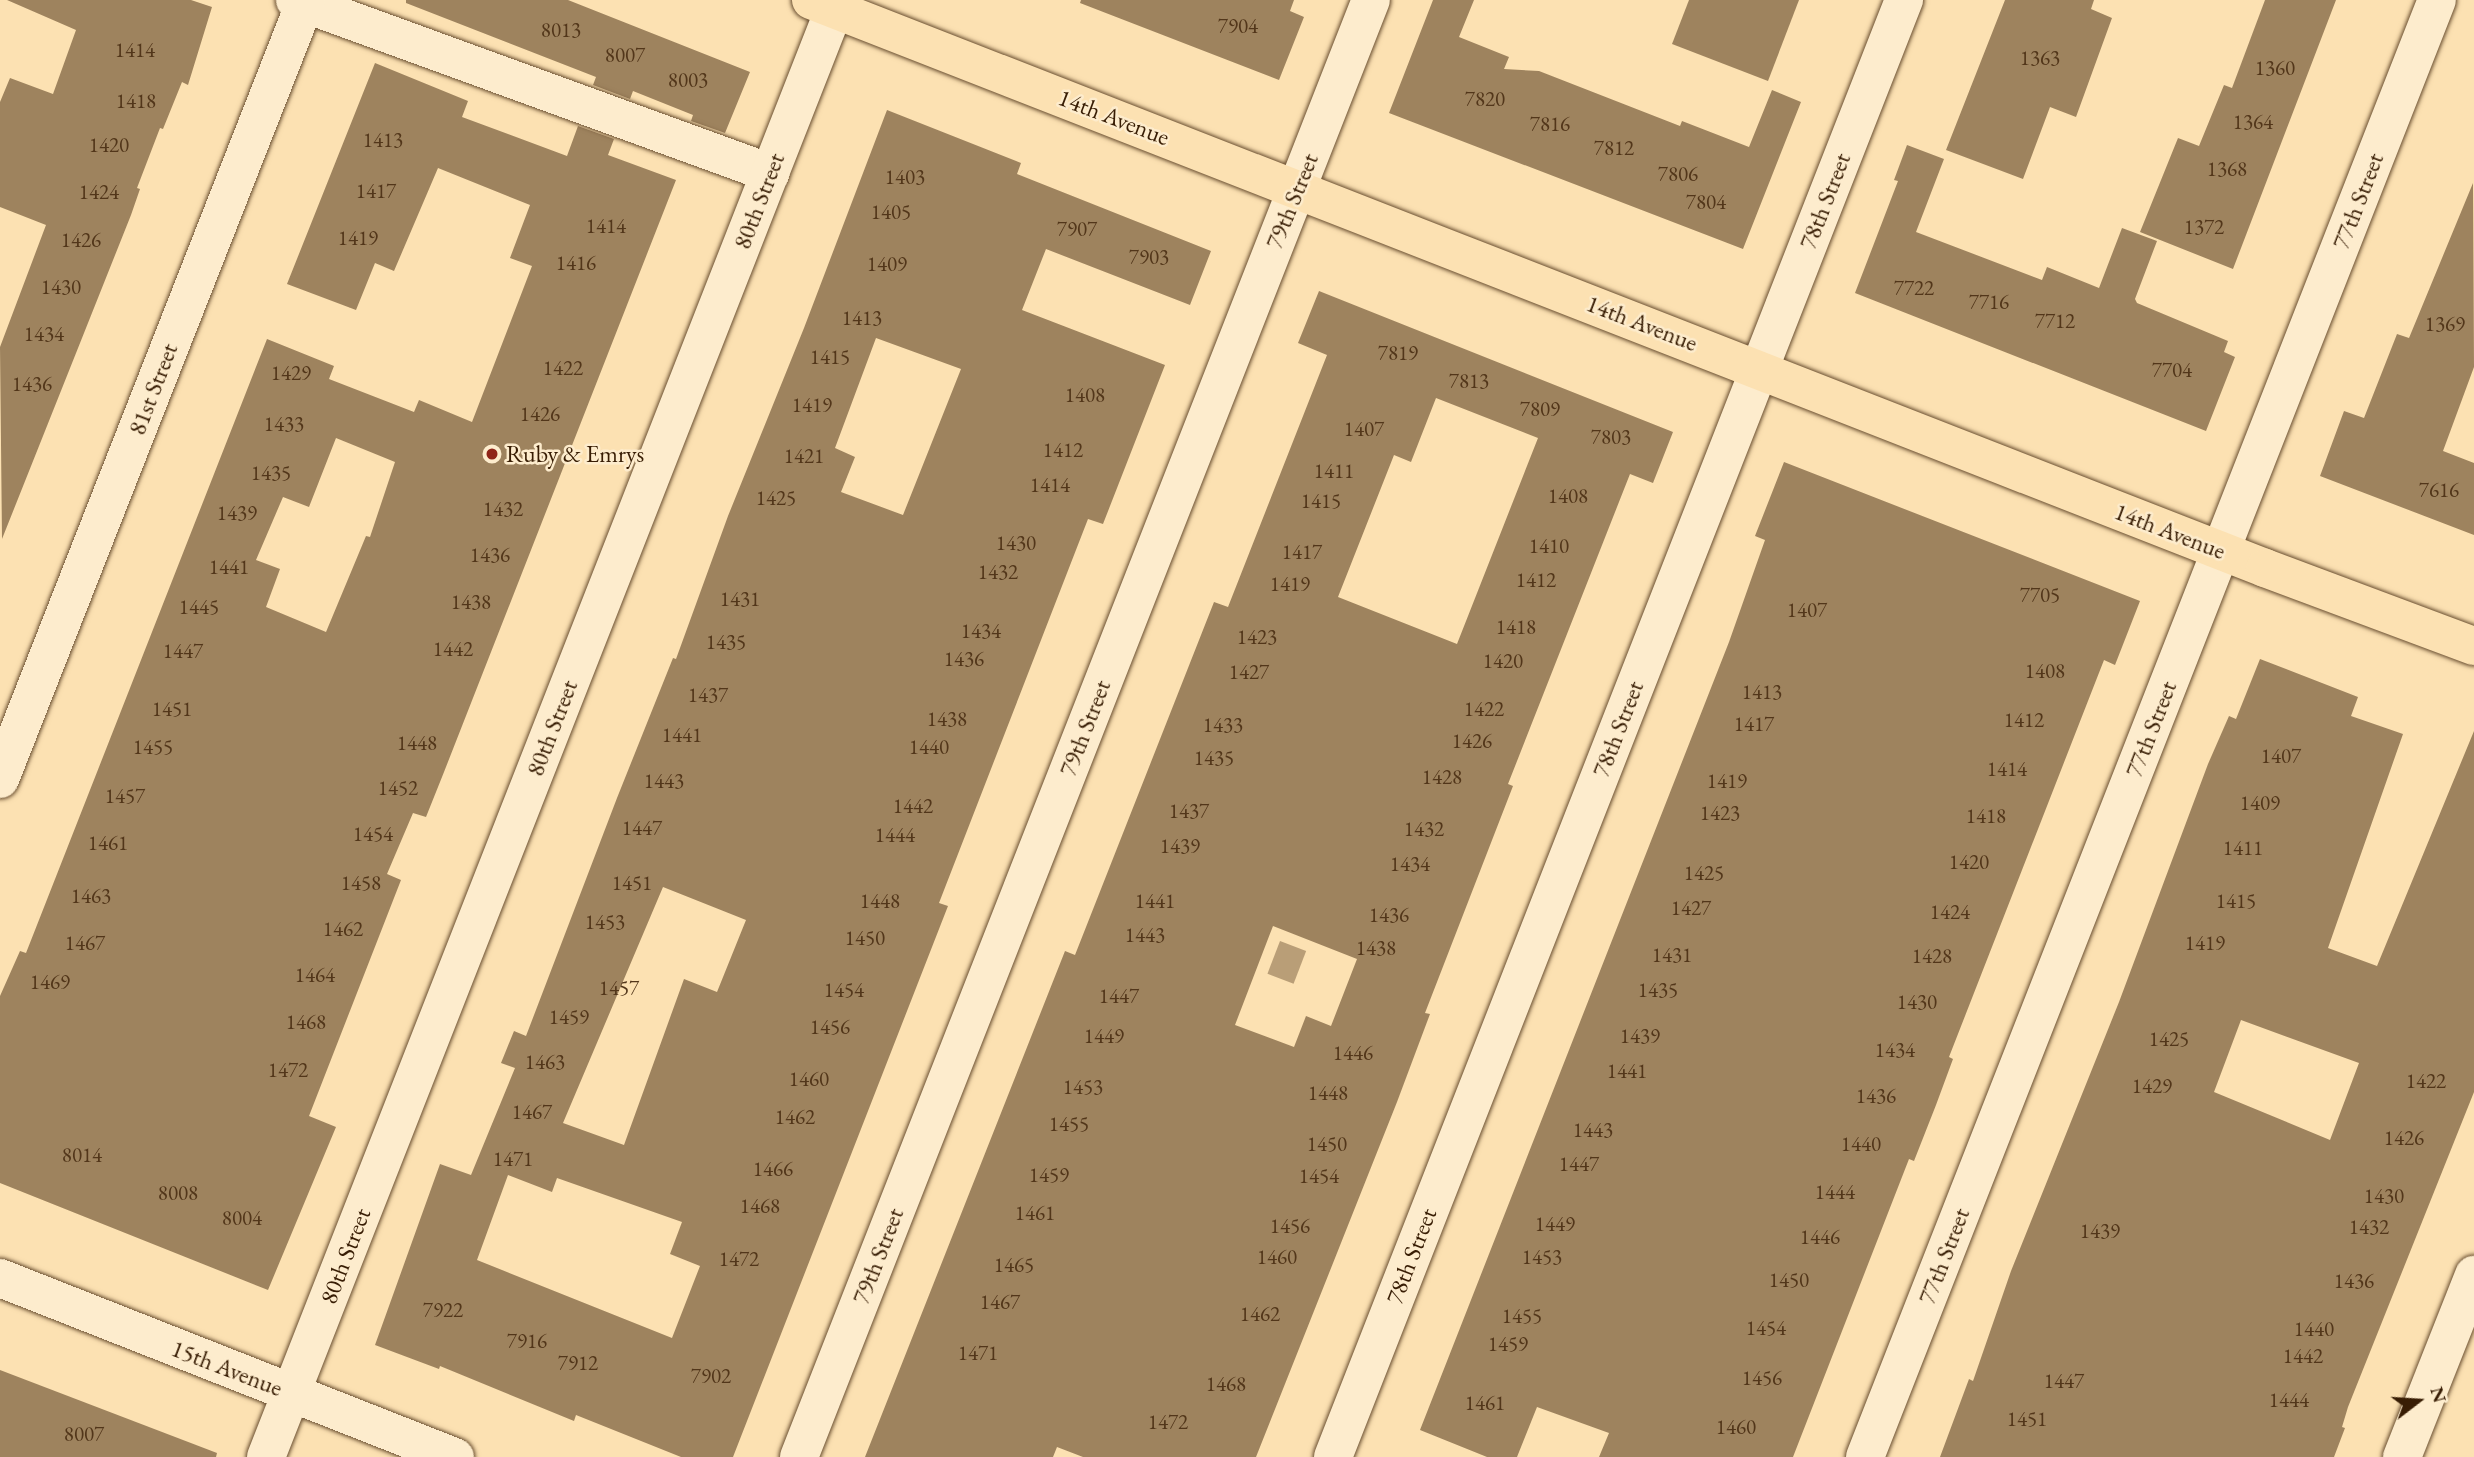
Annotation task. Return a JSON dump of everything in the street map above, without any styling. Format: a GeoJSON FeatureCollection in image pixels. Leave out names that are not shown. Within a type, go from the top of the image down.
{"type":"FeatureCollection","features":[{"type":"Feature","properties":{"kind":"main road","name":"14th Avenue"},"geometry":{"type":"LineString","coordinates":[[828,3],[2221,551],[2474,646]]}},
{"type":"Feature","properties":{"kind":"street","name":"79th Street"},"geometry":{"type":"LineString","coordinates":[[799,1457],[1371,0]]}},
{"type":"Feature","properties":{"kind":"street","name":"78th Street"},"geometry":{"type":"LineString","coordinates":[[1333,1457],[1904,0]]}},
{"type":"Feature","properties":{"kind":"street","name":"77th Street"},"geometry":{"type":"LineString","coordinates":[[1865,1457],[2437,0]]}},
{"type":"Feature","properties":{"kind":"street"},"geometry":{"type":"LineString","coordinates":[[302,1],[770,173]]}},
{"type":"Feature","properties":{"kind":"street","name":"81st Street"},"geometry":{"type":"LineString","coordinates":[[0,779],[302,1]]}},
{"type":"Feature","properties":{"kind":"street","name":"80th Street"},"geometry":{"type":"LineString","coordinates":[[266,1457],[770,173],[828,3]]}},
{"type":"Feature","properties":{"kind":"street"},"geometry":{"type":"LineString","coordinates":[[2402,1457],[2474,1275]]}},
{"type":"Feature","properties":{"kind":"street","name":"15th Avenue"},"geometry":{"type":"LineString","coordinates":[[0,1279],[455,1457]]}},
{"type":"Feature","properties":{"kind":"shaded area"},"geometry":{"type":"Polygon","coordinates":[[[1280,941],[1306,951],[1294,984],[1267,974],[1280,941]]]}},
{"type":"Feature","properties":{"kind":"building"},"geometry":{"type":"Polygon","coordinates":[[[7,0],[191,0],[212,7],[188,85],[182,82],[163,129],[160,128],[137,188],[140,189],[131,215],[2,539],[0,347],[46,225],[0,207],[0,102],[10,78],[53,94],[76,30],[7,0]]]}},
{"type":"Feature","properties":{"kind":"building"},"geometry":{"type":"Polygon","coordinates":[[[406,0],[568,0],[750,72],[725,133],[691,121],[693,115],[633,91],[630,99],[593,85],[596,77],[406,3],[406,0]]]}},
{"type":"Feature","properties":{"kind":"building"},"geometry":{"type":"Polygon","coordinates":[[[1081,0],[1294,0],[1290,11],[1304,17],[1279,80],[1080,3],[1081,0]]]}},
{"type":"Feature","properties":{"kind":"building"},"geometry":{"type":"Polygon","coordinates":[[[1433,0],[1474,0],[1459,37],[1509,57],[1504,69],[1539,71],[1680,126],[1682,121],[1749,147],[1772,90],[1801,102],[1743,249],[1389,113],[1433,0]]]}},
{"type":"Feature","properties":{"kind":"building"},"geometry":{"type":"Polygon","coordinates":[[[1689,0],[1799,0],[1768,81],[1672,44],[1689,0]]]}},
{"type":"Feature","properties":{"kind":"building"},"geometry":{"type":"Polygon","coordinates":[[[2005,0],[2094,0],[2091,9],[2112,18],[2076,117],[2050,107],[2023,179],[1946,150],[2005,0]]]}},
{"type":"Feature","properties":{"kind":"building"},"geometry":{"type":"Polygon","coordinates":[[[2265,0],[2336,0],[2233,269],[2140,232],[2178,138],[2199,146],[2224,85],[2232,88],[2265,0]]]}},
{"type":"Feature","properties":{"kind":"building"},"geometry":{"type":"Polygon","coordinates":[[[375,63],[468,101],[462,117],[567,156],[578,126],[614,139],[608,155],[676,180],[426,817],[413,813],[387,874],[401,880],[309,1116],[336,1127],[268,1290],[0,1183],[0,996],[20,951],[26,953],[267,339],[334,366],[329,379],[414,412],[419,400],[472,422],[532,266],[510,258],[530,205],[438,168],[394,271],[375,263],[356,310],[287,284],[375,63]],[[336,438],[309,507],[283,497],[256,560],[280,569],[266,607],[326,632],[366,536],[370,537],[395,462],[336,438]]]}},
{"type":"Feature","properties":{"kind":"building"},"geometry":{"type":"Polygon","coordinates":[[[887,110],[1021,163],[1017,174],[1211,251],[1190,305],[1046,249],[1022,310],[1165,365],[1103,524],[1088,519],[939,903],[948,906],[733,1457],[681,1457],[576,1415],[574,1421],[440,1366],[439,1369],[375,1345],[440,1164],[471,1175],[515,1068],[501,1063],[514,1031],[526,1036],[617,798],[673,658],[676,659],[728,516],[804,328],[887,110]],[[876,338],[835,448],[855,457],[841,492],[903,515],[961,369],[876,338]],[[663,887],[563,1123],[624,1145],[684,979],[717,992],[746,920],[663,887]],[[508,1175],[477,1260],[672,1338],[700,1266],[670,1254],[682,1222],[557,1178],[552,1192],[508,1175]]]}},
{"type":"Feature","properties":{"kind":"building"},"geometry":{"type":"Polygon","coordinates":[[[1907,145],[1944,159],[1916,232],[2042,280],[2047,267],[2099,288],[2122,228],[2157,241],[2135,299],[2137,303],[2228,341],[2224,352],[2235,357],[2206,431],[1855,293],[1898,181],[1894,180],[1907,145]]]}},
{"type":"Feature","properties":{"kind":"building"},"geometry":{"type":"Polygon","coordinates":[[[2473,183],[2474,367],[2443,451],[2474,463],[2474,535],[2320,476],[2344,411],[2364,418],[2397,334],[2409,338],[2473,183]]]}},
{"type":"Feature","properties":{"kind":"building"},"geometry":{"type":"Polygon","coordinates":[[[1319,291],[1673,432],[1653,483],[1630,474],[1508,784],[1513,786],[1425,1013],[1430,1014],[1397,1102],[1256,1457],[1083,1457],[1057,1447],[1053,1457],[865,1457],[1065,951],[1075,955],[1214,602],[1228,607],[1327,355],[1298,343],[1319,291]],[[1436,398],[1411,462],[1394,455],[1338,597],[1457,644],[1538,438],[1436,398]],[[1273,926],[1235,1025],[1294,1047],[1306,1016],[1331,1026],[1357,959],[1273,926]]]}},
{"type":"Feature","properties":{"kind":"building"},"geometry":{"type":"Polygon","coordinates":[[[1784,462],[2140,601],[2115,665],[2104,660],[1949,1057],[1953,1059],[1936,1105],[1914,1161],[1909,1159],[1793,1457],[1599,1457],[1609,1433],[1537,1407],[1517,1457],[1487,1457],[1420,1430],[1729,642],[1765,540],[1755,536],[1784,462]]]}},
{"type":"Feature","properties":{"kind":"building"},"geometry":{"type":"Polygon","coordinates":[[[2260,659],[2358,697],[2351,716],[2403,734],[2328,948],[2377,966],[2474,731],[2474,1092],[2348,1407],[2342,1427],[2345,1428],[2334,1457],[1940,1457],[1969,1379],[1973,1381],[2011,1271],[2119,1002],[2208,764],[2229,716],[2236,719],[2260,659]],[[2241,1020],[2214,1092],[2330,1140],[2359,1063],[2241,1020]]]}},
{"type":"Feature","properties":{"kind":"building"},"geometry":{"type":"Polygon","coordinates":[[[0,1370],[217,1453],[216,1457],[0,1457],[0,1370]]]}},
{"type":"Feature","properties":{"kind":"place","name":"Ruby & Emrys"},"geometry":{"type":"Point","coordinates":[492,454]}}]}
